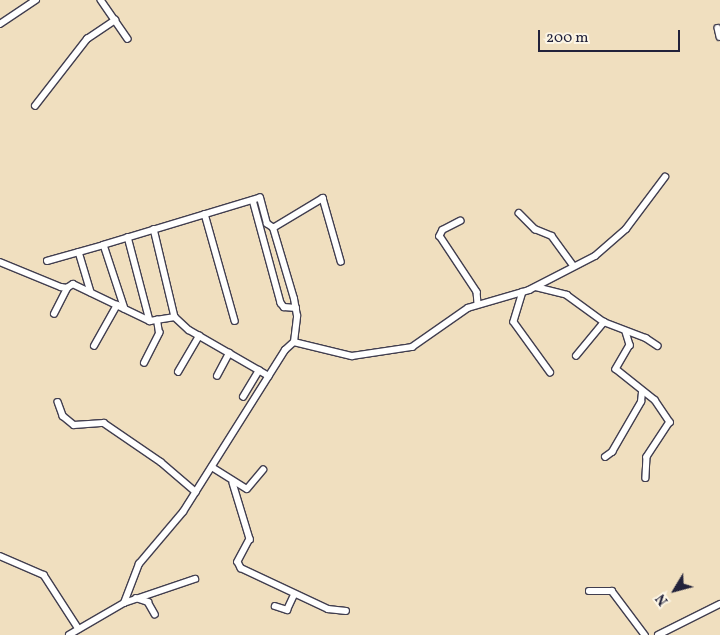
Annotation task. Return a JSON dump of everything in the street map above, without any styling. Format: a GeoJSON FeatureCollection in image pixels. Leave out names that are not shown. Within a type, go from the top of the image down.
{"type":"FeatureCollection","features":[{"type":"Feature","properties":{"kind":"street"},"geometry":{"type":"LineString","coordinates":[[0,24],[36,0]]}},
{"type":"Feature","properties":{"kind":"street"},"geometry":{"type":"LineString","coordinates":[[101,0],[128,39]]}},
{"type":"Feature","properties":{"kind":"street"},"geometry":{"type":"LineString","coordinates":[[35,106],[87,39],[115,20]]}},
{"type":"Feature","properties":{"kind":"street"},"geometry":{"type":"LineString","coordinates":[[718,28],[720,37]]}},
{"type":"Feature","properties":{"kind":"street"},"geometry":{"type":"LineString","coordinates":[[294,342],[352,356],[389,352],[412,347],[453,316],[478,303],[536,287],[608,247],[641,211],[666,176]]}},
{"type":"Feature","properties":{"kind":"street"},"geometry":{"type":"LineString","coordinates":[[47,261],[260,198],[267,224],[273,228],[296,308],[294,342],[269,376],[196,492],[140,564],[124,603]]}},
{"type":"Feature","properties":{"kind":"street"},"geometry":{"type":"LineString","coordinates":[[273,228],[323,198],[341,261]]}},
{"type":"Feature","properties":{"kind":"street"},"geometry":{"type":"LineString","coordinates":[[253,200],[281,303],[284,307],[296,308]]}},
{"type":"Feature","properties":{"kind":"street"},"geometry":{"type":"LineString","coordinates":[[520,213],[535,229],[552,236],[574,266]]}},
{"type":"Feature","properties":{"kind":"street"},"geometry":{"type":"LineString","coordinates":[[204,214],[235,321]]}},
{"type":"Feature","properties":{"kind":"street"},"geometry":{"type":"LineString","coordinates":[[461,221],[443,230],[440,236],[477,292],[478,303]]}},
{"type":"Feature","properties":{"kind":"street"},"geometry":{"type":"LineString","coordinates":[[154,229],[175,317],[199,336],[269,376]]}},
{"type":"Feature","properties":{"kind":"street"},"geometry":{"type":"LineString","coordinates":[[128,237],[159,333],[144,363]]}},
{"type":"Feature","properties":{"kind":"street"},"geometry":{"type":"LineString","coordinates":[[104,245],[125,309]]}},
{"type":"Feature","properties":{"kind":"street"},"geometry":{"type":"LineString","coordinates":[[79,252],[91,292]]}},
{"type":"Feature","properties":{"kind":"street"},"geometry":{"type":"LineString","coordinates":[[0,262],[67,288]]}},
{"type":"Feature","properties":{"kind":"street"},"geometry":{"type":"LineString","coordinates":[[54,314],[67,288],[73,284],[117,306],[154,321],[175,317]]}},
{"type":"Feature","properties":{"kind":"street"},"geometry":{"type":"LineString","coordinates":[[536,287],[567,295],[604,322],[626,332],[646,338],[658,346]]}},
{"type":"Feature","properties":{"kind":"street"},"geometry":{"type":"LineString","coordinates":[[523,292],[514,322],[550,372]]}},
{"type":"Feature","properties":{"kind":"street"},"geometry":{"type":"LineString","coordinates":[[94,346],[117,306]]}},
{"type":"Feature","properties":{"kind":"street"},"geometry":{"type":"LineString","coordinates":[[576,356],[604,322]]}},
{"type":"Feature","properties":{"kind":"street"},"geometry":{"type":"LineString","coordinates":[[626,332],[630,345],[616,369],[665,410],[670,422],[647,457],[646,478]]}},
{"type":"Feature","properties":{"kind":"street"},"geometry":{"type":"LineString","coordinates":[[178,372],[199,336]]}},
{"type":"Feature","properties":{"kind":"street"},"geometry":{"type":"LineString","coordinates":[[217,376],[229,353]]}},
{"type":"Feature","properties":{"kind":"street"},"geometry":{"type":"LineString","coordinates":[[243,397],[259,370]]}},
{"type":"Feature","properties":{"kind":"street"},"geometry":{"type":"LineString","coordinates":[[605,457],[612,452],[641,402],[642,392]]}},
{"type":"Feature","properties":{"kind":"street"},"geometry":{"type":"LineString","coordinates":[[58,402],[63,416],[74,425],[104,423],[161,462],[196,492]]}},
{"type":"Feature","properties":{"kind":"street"},"geometry":{"type":"LineString","coordinates":[[212,467],[223,472],[233,483],[250,539],[238,562],[241,568],[294,595],[328,609],[346,611]]}},
{"type":"Feature","properties":{"kind":"street"},"geometry":{"type":"LineString","coordinates":[[233,483],[250,488],[263,470]]}},
{"type":"Feature","properties":{"kind":"street"},"geometry":{"type":"LineString","coordinates":[[0,556],[44,575],[80,629]]}},
{"type":"Feature","properties":{"kind":"street"},"geometry":{"type":"LineString","coordinates":[[69,635],[124,603],[195,579]]}},
{"type":"Feature","properties":{"kind":"street"},"geometry":{"type":"LineString","coordinates":[[589,591],[612,591],[645,635]]}},
{"type":"Feature","properties":{"kind":"street"},"geometry":{"type":"LineString","coordinates":[[275,606],[287,610],[294,595]]}},
{"type":"Feature","properties":{"kind":"street"},"geometry":{"type":"LineString","coordinates":[[136,598],[148,602],[155,614]]}},
{"type":"Feature","properties":{"kind":"street"},"geometry":{"type":"LineString","coordinates":[[658,635],[720,604]]}}]}
